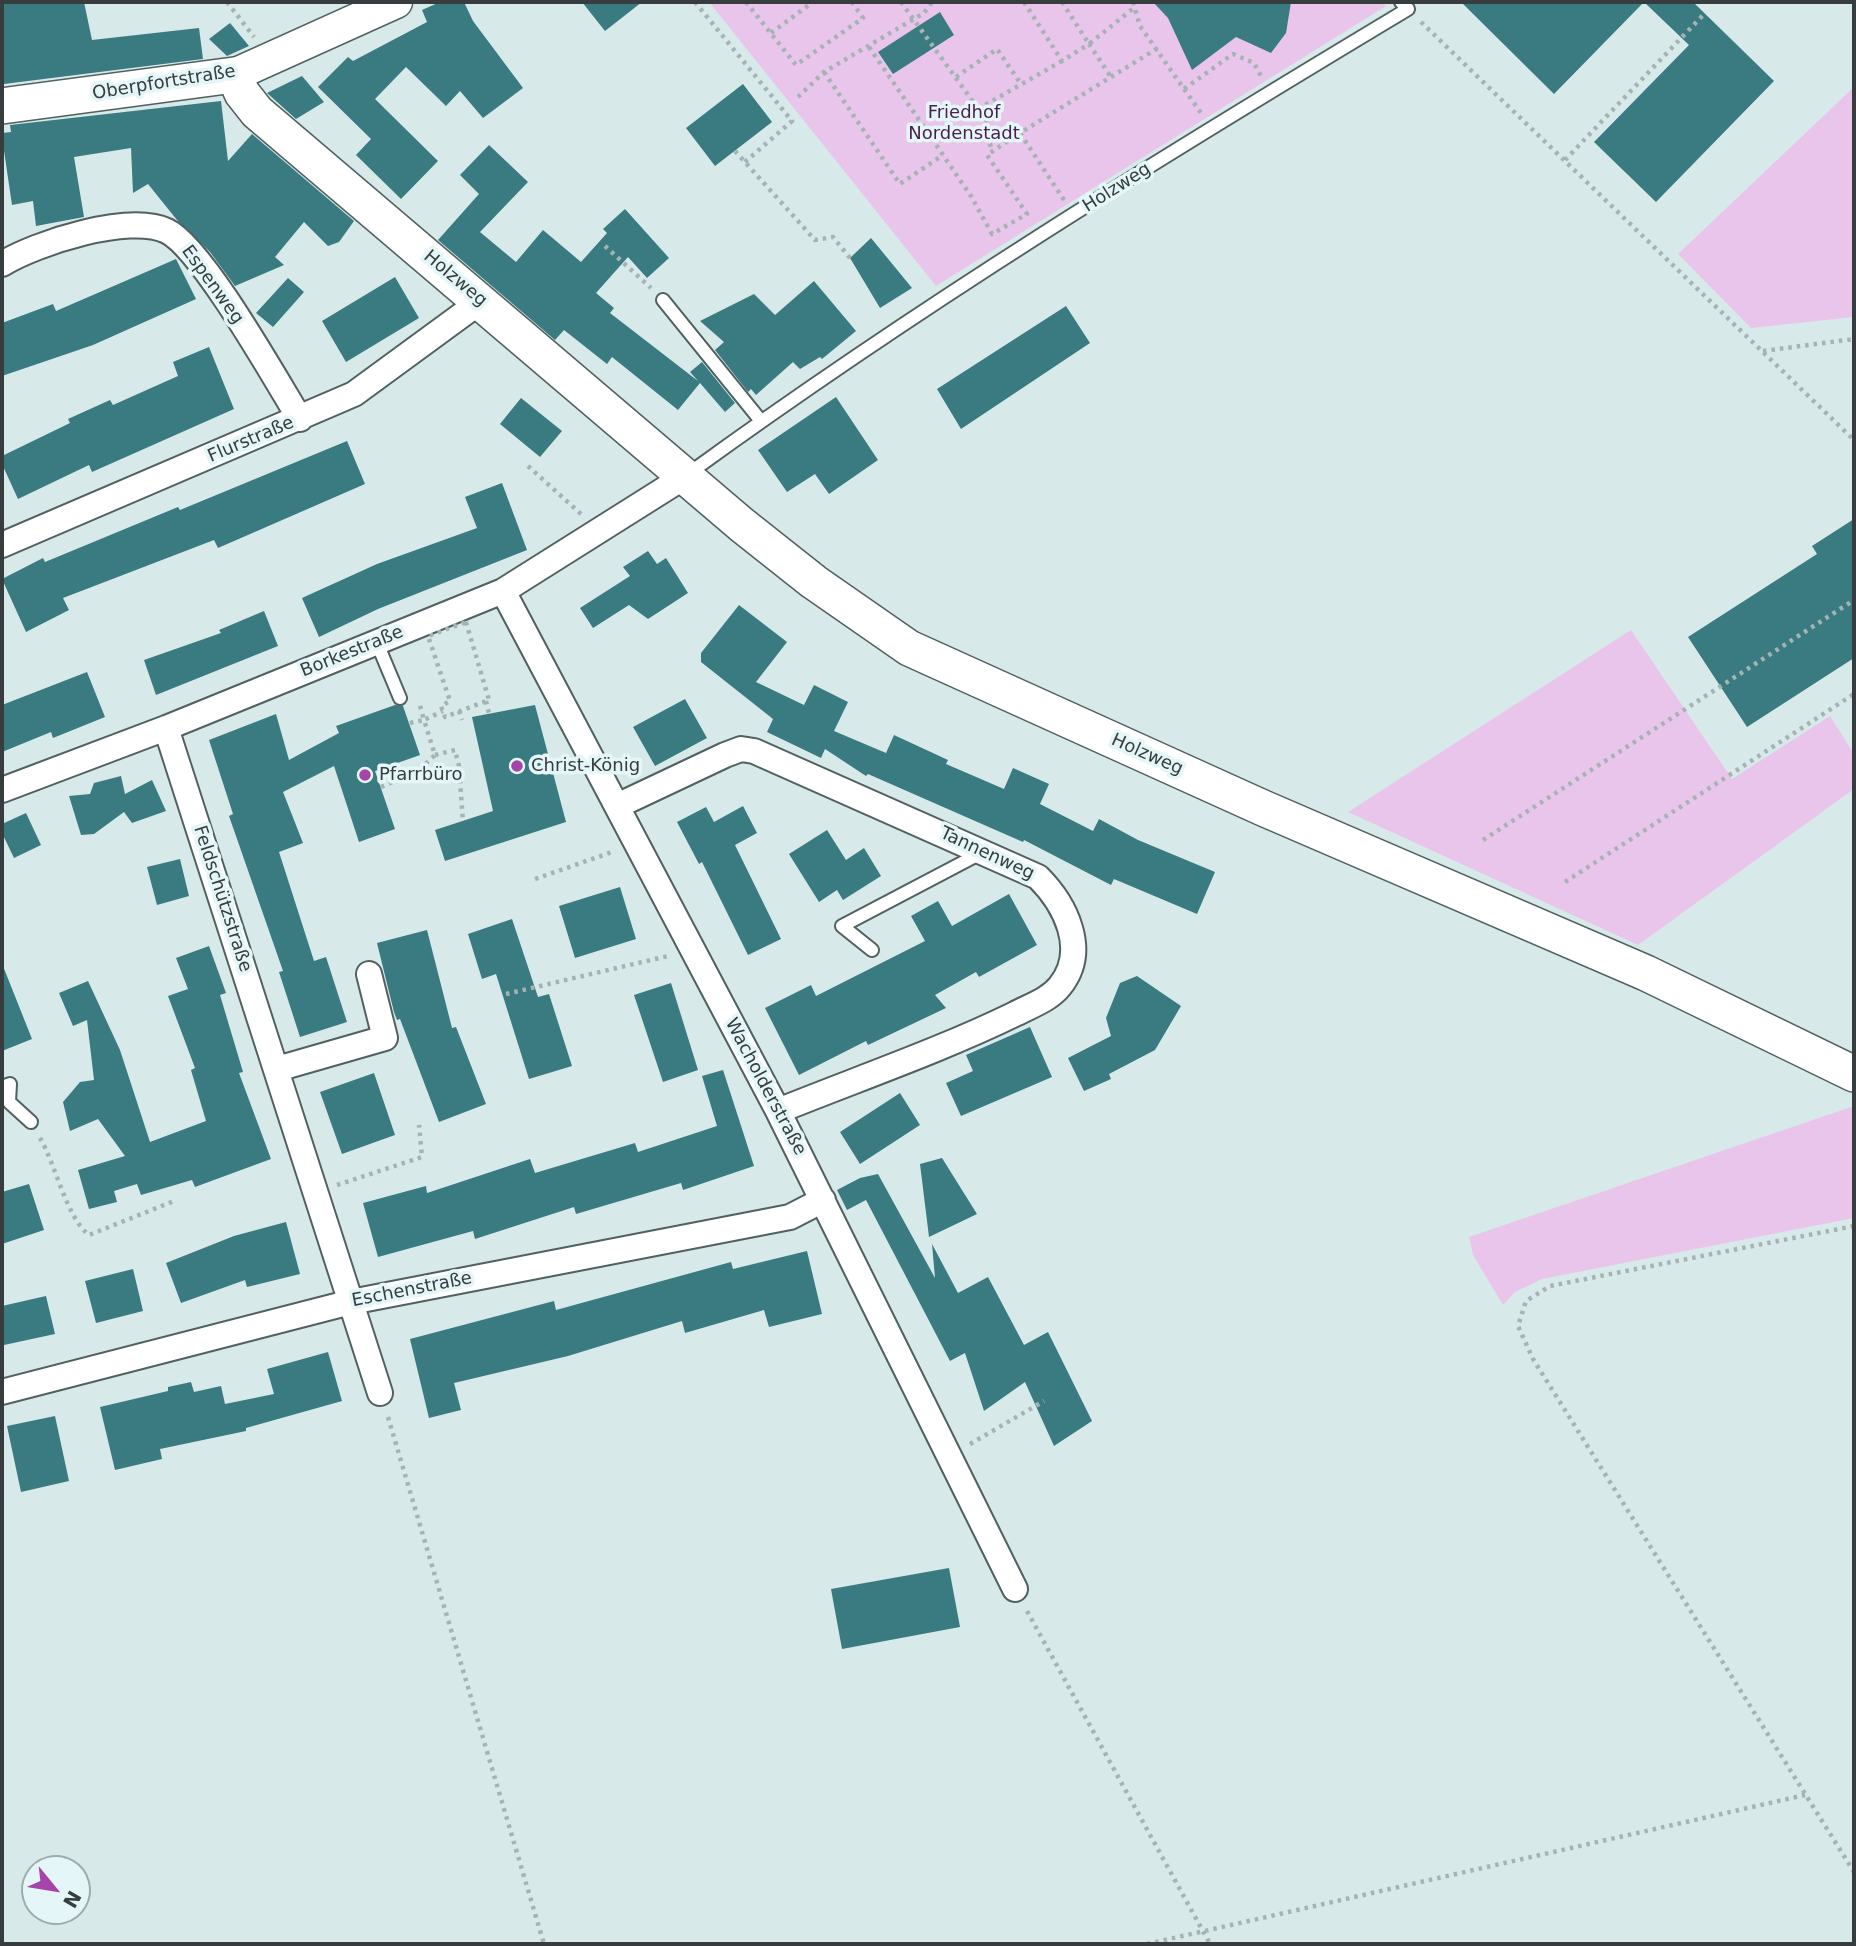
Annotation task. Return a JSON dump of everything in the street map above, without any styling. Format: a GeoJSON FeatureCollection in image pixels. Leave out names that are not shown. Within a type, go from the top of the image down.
{"type":"FeatureCollection","features":[{"type":"Feature","properties":{"kind":"main road","name":"Oberpfortstraße"},"geometry":{"type":"LineString","coordinates":[[2,106],[234,75]]}},
{"type":"Feature","properties":{"kind":"main road","name":"Holzweg"},"geometry":{"type":"LineString","coordinates":[[234,75],[242,93],[257,112],[684,477],[814,582],[909,648],[1263,808],[1646,973],[1854,1074]]}},
{"type":"Feature","properties":{"kind":"street","name":"Oberpfortstraße"},"geometry":{"type":"LineString","coordinates":[[234,75],[396,2]]}},
{"type":"Feature","properties":{"kind":"street","name":"Espenweg"},"geometry":{"type":"LineString","coordinates":[[2,264],[13,257],[76,235],[117,227],[155,226],[169,232],[182,242],[232,310],[300,419]]}},
{"type":"Feature","properties":{"kind":"street","name":"Flurstraße"},"geometry":{"type":"LineString","coordinates":[[2,545],[354,394],[481,301]]}},
{"type":"Feature","properties":{"kind":"street","name":"Borkestraße"},"geometry":{"type":"LineString","coordinates":[[2,790],[166,728],[503,591],[684,477]]}},
{"type":"Feature","properties":{"kind":"street","name":"Wacholderstraße"},"geometry":{"type":"LineString","coordinates":[[503,591],[778,1111],[951,1454],[1015,1589]]}},
{"type":"Feature","properties":{"kind":"street","name":"Feldschützstraße"},"geometry":{"type":"LineString","coordinates":[[166,728],[380,1393]]}},
{"type":"Feature","properties":{"kind":"street","name":"Tannenweg"},"geometry":{"type":"LineString","coordinates":[[617,806],[725,755],[741,749],[754,751],[985,851],[1038,877],[1065,909],[1073,948],[1069,970],[1060,986],[1047,998],[989,1027],[778,1111]]}},
{"type":"Feature","properties":{"kind":"street"},"geometry":{"type":"LineString","coordinates":[[277,1069],[385,1038],[369,974]]}},
{"type":"Feature","properties":{"kind":"street","name":"Eschenstraße"},"geometry":{"type":"LineString","coordinates":[[2,1392],[351,1302],[790,1217],[823,1200]]}},
{"type":"Feature","properties":{"kind":"lane","name":"Holzweg"},"geometry":{"type":"LineString","coordinates":[[684,477],[800,392],[1404,5]]}},
{"type":"Feature","properties":{"kind":"lane"},"geometry":{"type":"LineString","coordinates":[[663,300],[761,421]]}},
{"type":"Feature","properties":{"kind":"lane"},"geometry":{"type":"LineString","coordinates":[[377,643],[400,698]]}},
{"type":"Feature","properties":{"kind":"lane"},"geometry":{"type":"LineString","coordinates":[[872,950],[842,926],[985,851]]}},
{"type":"Feature","properties":{"kind":"lane"},"geometry":{"type":"LineString","coordinates":[[2,1087],[10,1084],[9,1102],[31,1122]]}},
{"type":"Feature","properties":{"kind":"path"},"geometry":{"type":"LineString","coordinates":[[227,2],[272,60]]}},
{"type":"Feature","properties":{"kind":"path"},"geometry":{"type":"LineString","coordinates":[[695,2],[792,121],[745,162]]}},
{"type":"Feature","properties":{"kind":"path"},"geometry":{"type":"LineString","coordinates":[[746,2],[796,65],[863,18],[852,2]]}},
{"type":"Feature","properties":{"kind":"path"},"geometry":{"type":"LineString","coordinates":[[771,33],[813,2]]}},
{"type":"Feature","properties":{"kind":"path"},"geometry":{"type":"LineString","coordinates":[[901,2],[987,121],[987,137],[993,152]]}},
{"type":"Feature","properties":{"kind":"path"},"geometry":{"type":"LineString","coordinates":[[797,97],[824,72],[914,20],[924,13],[932,2]]}},
{"type":"Feature","properties":{"kind":"path"},"geometry":{"type":"LineString","coordinates":[[1024,2],[1062,61]]}},
{"type":"Feature","properties":{"kind":"path"},"geometry":{"type":"LineString","coordinates":[[1062,2],[1111,77]]}},
{"type":"Feature","properties":{"kind":"path"},"geometry":{"type":"LineString","coordinates":[[978,108],[1089,44],[1134,4],[1140,26],[1158,48],[1211,128]]}},
{"type":"Feature","properties":{"kind":"path"},"geometry":{"type":"LineString","coordinates":[[1404,5],[1854,440]]}},
{"type":"Feature","properties":{"kind":"path"},"geometry":{"type":"LineString","coordinates":[[1565,160],[1705,13]]}},
{"type":"Feature","properties":{"kind":"path"},"geometry":{"type":"LineString","coordinates":[[869,47],[943,155],[992,234],[1027,215],[987,155],[1158,48]]}},
{"type":"Feature","properties":{"kind":"path"},"geometry":{"type":"LineString","coordinates":[[956,77],[997,49],[1021,84]]}},
{"type":"Feature","properties":{"kind":"path"},"geometry":{"type":"LineString","coordinates":[[1184,89],[1233,54],[1254,63],[1270,92]]}},
{"type":"Feature","properties":{"kind":"path"},"geometry":{"type":"LineString","coordinates":[[824,72],[900,184],[943,155]]}},
{"type":"Feature","properties":{"kind":"path"},"geometry":{"type":"LineString","coordinates":[[1020,133],[1074,215]]}},
{"type":"Feature","properties":{"kind":"path"},"geometry":{"type":"LineString","coordinates":[[735,151],[815,240],[833,237],[850,257]]}},
{"type":"Feature","properties":{"kind":"path"},"geometry":{"type":"LineString","coordinates":[[605,246],[663,300]]}},
{"type":"Feature","properties":{"kind":"path"},"geometry":{"type":"LineString","coordinates":[[1763,351],[1854,339]]}},
{"type":"Feature","properties":{"kind":"path"},"geometry":{"type":"LineString","coordinates":[[528,466],[600,531]]}},
{"type":"Feature","properties":{"kind":"path"},"geometry":{"type":"LineString","coordinates":[[1483,840],[1854,600]]}},
{"type":"Feature","properties":{"kind":"path"},"geometry":{"type":"LineString","coordinates":[[466,622],[489,700],[486,701],[445,717],[441,706],[450,701],[428,636],[466,622]]}},
{"type":"Feature","properties":{"kind":"path"},"geometry":{"type":"LineString","coordinates":[[1565,882],[1854,694]]}},
{"type":"Feature","properties":{"kind":"path"},"geometry":{"type":"LineString","coordinates":[[418,698],[435,755]]}},
{"type":"Feature","properties":{"kind":"path"},"geometry":{"type":"LineString","coordinates":[[486,701],[489,713]]}},
{"type":"Feature","properties":{"kind":"path"},"geometry":{"type":"LineString","coordinates":[[410,723],[443,711]]}},
{"type":"Feature","properties":{"kind":"path"},"geometry":{"type":"LineString","coordinates":[[459,711],[462,720]]}},
{"type":"Feature","properties":{"kind":"path"},"geometry":{"type":"LineString","coordinates":[[381,787],[418,771],[435,755],[454,750],[459,766],[463,822]]}},
{"type":"Feature","properties":{"kind":"path"},"geometry":{"type":"LineString","coordinates":[[535,879],[636,844]]}},
{"type":"Feature","properties":{"kind":"path"},"geometry":{"type":"LineString","coordinates":[[506,994],[693,950]]}},
{"type":"Feature","properties":{"kind":"path"},"geometry":{"type":"LineString","coordinates":[[31,1122],[51,1158],[78,1227],[89,1235],[174,1201]]}},
{"type":"Feature","properties":{"kind":"path"},"geometry":{"type":"LineString","coordinates":[[316,1192],[422,1157],[419,1125]]}},
{"type":"Feature","properties":{"kind":"path"},"geometry":{"type":"LineString","coordinates":[[1854,1226],[1550,1286],[1526,1301],[1518,1326],[1533,1359],[1854,1872]]}},
{"type":"Feature","properties":{"kind":"path"},"geometry":{"type":"LineString","coordinates":[[380,1393],[544,1944]]}},
{"type":"Feature","properties":{"kind":"path"},"geometry":{"type":"LineString","coordinates":[[951,1454],[1044,1401]]}},
{"type":"Feature","properties":{"kind":"path"},"geometry":{"type":"LineString","coordinates":[[1015,1589],[1210,1944]]}},
{"type":"Feature","properties":{"kind":"path"},"geometry":{"type":"LineString","coordinates":[[1147,1944],[1805,1795]]}},
{"type":"Feature","properties":{"kind":"green space","name":"Friedhof Nordenstadt"},"geometry":{"type":"Polygon","coordinates":[[[709,2],[1382,2],[1386,6],[936,286],[709,2]]]}},
{"type":"Feature","properties":{"kind":"green space"},"geometry":{"type":"Polygon","coordinates":[[[1854,87],[1854,317],[1751,328],[1678,254],[1854,87]]]}},
{"type":"Feature","properties":{"kind":"green space"},"geometry":{"type":"Polygon","coordinates":[[[1631,630],[1732,779],[1830,716],[1854,754],[1854,789],[1638,945],[1348,812],[1631,630]]]}},
{"type":"Feature","properties":{"kind":"green space"},"geometry":{"type":"Polygon","coordinates":[[[1854,1106],[1854,1218],[1542,1279],[1515,1292],[1503,1305],[1473,1255],[1469,1237],[1854,1106]]]}},
{"type":"Feature","properties":{"kind":"building"},"geometry":{"type":"Polygon","coordinates":[[[2,2],[84,2],[92,40],[199,28],[203,59],[4,84],[2,2]]]}},
{"type":"Feature","properties":{"kind":"building"},"geometry":{"type":"Polygon","coordinates":[[[440,2],[464,2],[473,21],[523,88],[483,118],[460,91],[446,106],[406,67],[375,99],[438,161],[401,199],[356,155],[371,139],[318,87],[348,57],[353,61],[427,22],[422,10],[440,2]]]}},
{"type":"Feature","properties":{"kind":"building"},"geometry":{"type":"Polygon","coordinates":[[[582,2],[642,2],[605,31],[582,2]]]}},
{"type":"Feature","properties":{"kind":"building"},"geometry":{"type":"Polygon","coordinates":[[[1153,2],[1291,2],[1286,33],[1271,53],[1236,37],[1192,70],[1168,18],[1153,2]]]}},
{"type":"Feature","properties":{"kind":"building"},"geometry":{"type":"Polygon","coordinates":[[[1461,2],[1644,2],[1554,94],[1461,2]]]}},
{"type":"Feature","properties":{"kind":"building"},"geometry":{"type":"Polygon","coordinates":[[[1644,2],[1693,2],[1774,81],[1656,202],[1594,142],[1689,45],[1644,2]]]}},
{"type":"Feature","properties":{"kind":"building"},"geometry":{"type":"Polygon","coordinates":[[[940,12],[954,35],[893,74],[878,52],[940,12]]]}},
{"type":"Feature","properties":{"kind":"building"},"geometry":{"type":"Polygon","coordinates":[[[230,23],[249,46],[227,56],[209,39],[230,23]]]}},
{"type":"Feature","properties":{"kind":"building"},"geometry":{"type":"Polygon","coordinates":[[[302,76],[324,102],[296,119],[267,93],[302,76]]]}},
{"type":"Feature","properties":{"kind":"building"},"geometry":{"type":"Polygon","coordinates":[[[743,84],[772,122],[715,166],[686,128],[743,84]]]}},
{"type":"Feature","properties":{"kind":"building"},"geometry":{"type":"Polygon","coordinates":[[[221,101],[228,161],[252,134],[354,221],[339,242],[328,246],[304,222],[275,257],[284,265],[235,286],[210,252],[177,220],[148,184],[133,193],[131,148],[74,157],[84,217],[36,226],[33,201],[12,205],[2,137],[2,133],[11,132],[10,125],[221,101]]]}},
{"type":"Feature","properties":{"kind":"building"},"geometry":{"type":"Polygon","coordinates":[[[489,145],[528,182],[480,232],[516,262],[543,230],[581,262],[607,233],[603,229],[625,209],[669,258],[647,278],[628,257],[596,293],[614,308],[610,313],[698,381],[690,372],[702,362],[735,403],[725,412],[700,383],[678,410],[612,357],[607,364],[564,330],[555,340],[438,240],[479,194],[460,175],[489,145]]]}},
{"type":"Feature","properties":{"kind":"building"},"geometry":{"type":"Polygon","coordinates":[[[871,238],[912,288],[880,308],[850,258],[871,238]]]}},
{"type":"Feature","properties":{"kind":"building"},"geometry":{"type":"Polygon","coordinates":[[[176,259],[196,299],[93,345],[2,376],[2,323],[53,304],[56,311],[176,259]]]}},
{"type":"Feature","properties":{"kind":"building"},"geometry":{"type":"Polygon","coordinates":[[[395,277],[419,318],[346,362],[322,321],[395,277]]]}},
{"type":"Feature","properties":{"kind":"building"},"geometry":{"type":"Polygon","coordinates":[[[288,278],[304,292],[273,327],[256,313],[288,278]]]}},
{"type":"Feature","properties":{"kind":"building"},"geometry":{"type":"Polygon","coordinates":[[[814,281],[856,331],[822,359],[820,357],[800,369],[793,362],[756,395],[751,389],[748,392],[715,350],[724,342],[700,321],[754,294],[775,315],[814,281]]]}},
{"type":"Feature","properties":{"kind":"building"},"geometry":{"type":"Polygon","coordinates":[[[1066,306],[1090,343],[961,429],[937,389],[1066,306]]]}},
{"type":"Feature","properties":{"kind":"building"},"geometry":{"type":"Polygon","coordinates":[[[209,347],[234,409],[92,472],[89,465],[18,499],[2,464],[2,456],[70,423],[68,419],[110,400],[113,405],[178,376],[173,362],[209,347]]]}},
{"type":"Feature","properties":{"kind":"building"},"geometry":{"type":"Polygon","coordinates":[[[836,397],[878,460],[829,494],[815,474],[787,492],[758,450],[836,397]]]}},
{"type":"Feature","properties":{"kind":"building"},"geometry":{"type":"Polygon","coordinates":[[[521,398],[562,431],[540,457],[500,424],[521,398]]]}},
{"type":"Feature","properties":{"kind":"building"},"geometry":{"type":"Polygon","coordinates":[[[347,441],[365,484],[218,548],[214,540],[63,598],[69,610],[26,632],[2,579],[43,558],[45,562],[347,441]]]}},
{"type":"Feature","properties":{"kind":"building"},"geometry":{"type":"Polygon","coordinates":[[[502,483],[527,550],[378,609],[319,637],[302,598],[377,564],[477,528],[465,497],[502,483]]]}},
{"type":"Feature","properties":{"kind":"building"},"geometry":{"type":"Polygon","coordinates":[[[1854,519],[1854,658],[1747,727],[1688,637],[1817,554],[1812,546],[1854,519]]]}},
{"type":"Feature","properties":{"kind":"building"},"geometry":{"type":"Polygon","coordinates":[[[648,551],[657,564],[666,558],[688,593],[648,619],[629,605],[593,628],[580,608],[630,576],[623,567],[648,551]]]}},
{"type":"Feature","properties":{"kind":"building"},"geometry":{"type":"Polygon","coordinates":[[[739,605],[787,642],[756,682],[804,705],[814,685],[848,702],[834,731],[886,753],[894,735],[948,760],[946,764],[1004,789],[1013,768],[1049,784],[1040,804],[1093,831],[1099,819],[1138,840],[1215,872],[1197,914],[1114,879],[1111,885],[1024,840],[1023,842],[868,774],[866,776],[825,749],[821,758],[767,732],[773,719],[701,662],[701,653],[739,605]]]}},
{"type":"Feature","properties":{"kind":"building"},"geometry":{"type":"Polygon","coordinates":[[[264,611],[278,646],[156,695],[144,660],[221,633],[219,630],[264,611]]]}},
{"type":"Feature","properties":{"kind":"building"},"geometry":{"type":"Polygon","coordinates":[[[87,672],[105,717],[53,738],[51,732],[2,752],[2,705],[87,672]]]}},
{"type":"Feature","properties":{"kind":"building"},"geometry":{"type":"Polygon","coordinates":[[[685,699],[707,738],[655,766],[633,727],[685,699]]]}},
{"type":"Feature","properties":{"kind":"building"},"geometry":{"type":"Polygon","coordinates":[[[395,705],[403,706],[420,755],[375,771],[395,829],[359,842],[334,766],[283,792],[303,843],[279,852],[314,961],[326,957],[347,1022],[300,1037],[279,972],[283,971],[229,816],[233,814],[209,740],[276,714],[289,760],[339,733],[336,726],[395,705]]]}},
{"type":"Feature","properties":{"kind":"building","name":"Christ-König"},"geometry":{"type":"Polygon","coordinates":[[[535,705],[566,822],[445,861],[435,830],[493,811],[472,717],[535,705]]]}},
{"type":"Feature","properties":{"kind":"building"},"geometry":{"type":"Polygon","coordinates":[[[121,776],[125,794],[152,780],[166,811],[132,823],[124,812],[94,834],[81,835],[69,796],[90,794],[94,783],[121,776]]]}},
{"type":"Feature","properties":{"kind":"building"},"geometry":{"type":"Polygon","coordinates":[[[743,806],[757,833],[735,845],[781,939],[748,955],[702,862],[699,864],[677,822],[706,807],[714,822],[743,806]]]}},
{"type":"Feature","properties":{"kind":"building"},"geometry":{"type":"Polygon","coordinates":[[[26,813],[41,845],[14,858],[2,833],[2,824],[26,813]]]}},
{"type":"Feature","properties":{"kind":"building"},"geometry":{"type":"Polygon","coordinates":[[[827,830],[846,860],[864,848],[881,876],[843,900],[837,890],[819,902],[789,854],[827,830]]]}},
{"type":"Feature","properties":{"kind":"building"},"geometry":{"type":"Polygon","coordinates":[[[180,859],[189,896],[157,905],[147,867],[180,859]]]}},
{"type":"Feature","properties":{"kind":"building"},"geometry":{"type":"Polygon","coordinates":[[[620,887],[636,939],[575,958],[559,906],[620,887]]]}},
{"type":"Feature","properties":{"kind":"building"},"geometry":{"type":"Polygon","coordinates":[[[1009,894],[1037,945],[979,977],[976,972],[935,995],[946,1008],[868,1045],[866,1041],[799,1075],[765,1008],[811,985],[816,996],[925,941],[911,916],[938,901],[952,926],[1009,894]]]}},
{"type":"Feature","properties":{"kind":"building"},"geometry":{"type":"Polygon","coordinates":[[[512,919],[538,997],[549,994],[572,1066],[529,1079],[496,974],[482,979],[468,934],[512,919]]]}},
{"type":"Feature","properties":{"kind":"building"},"geometry":{"type":"Polygon","coordinates":[[[427,930],[452,1028],[456,1027],[486,1104],[439,1122],[400,1019],[397,1020],[394,1012],[377,943],[427,930]]]}},
{"type":"Feature","properties":{"kind":"building"},"geometry":{"type":"Polygon","coordinates":[[[209,946],[226,993],[220,995],[243,1072],[239,1073],[271,1159],[195,1187],[192,1180],[141,1195],[137,1184],[114,1191],[117,1202],[89,1209],[78,1170],[125,1156],[98,1119],[70,1131],[63,1102],[80,1082],[94,1080],[87,1020],[73,1026],[59,993],[88,981],[120,1050],[150,1142],[206,1121],[191,1070],[195,1068],[168,996],[188,989],[176,958],[209,946]]]}},
{"type":"Feature","properties":{"kind":"building"},"geometry":{"type":"Polygon","coordinates":[[[2,967],[32,1039],[2,1051],[2,967]]]}},
{"type":"Feature","properties":{"kind":"building"},"geometry":{"type":"Polygon","coordinates":[[[1137,976],[1181,1006],[1155,1050],[1109,1074],[1111,1079],[1084,1091],[1068,1058],[1111,1036],[1106,1018],[1120,983],[1137,976]]]}},
{"type":"Feature","properties":{"kind":"building"},"geometry":{"type":"Polygon","coordinates":[[[671,983],[698,1070],[663,1082],[634,995],[671,983]]]}},
{"type":"Feature","properties":{"kind":"building"},"geometry":{"type":"Polygon","coordinates":[[[1030,1027],[1052,1077],[961,1116],[946,1083],[973,1071],[966,1055],[1030,1027]]]}},
{"type":"Feature","properties":{"kind":"building"},"geometry":{"type":"Polygon","coordinates":[[[723,1070],[754,1166],[683,1190],[681,1183],[576,1214],[574,1207],[475,1239],[473,1231],[378,1257],[363,1203],[426,1186],[427,1193],[530,1159],[535,1173],[635,1143],[638,1152],[717,1126],[702,1076],[723,1070]]]}},
{"type":"Feature","properties":{"kind":"building"},"geometry":{"type":"Polygon","coordinates":[[[374,1073],[395,1135],[342,1154],[320,1092],[374,1073]]]}},
{"type":"Feature","properties":{"kind":"building"},"geometry":{"type":"Polygon","coordinates":[[[900,1093],[920,1125],[860,1164],[840,1132],[900,1093]]]}},
{"type":"Feature","properties":{"kind":"building"},"geometry":{"type":"Polygon","coordinates":[[[942,1158],[977,1214],[929,1237],[920,1164],[942,1158]]]}},
{"type":"Feature","properties":{"kind":"building"},"geometry":{"type":"Polygon","coordinates":[[[878,1174],[935,1278],[932,1244],[958,1293],[988,1277],[1024,1345],[1048,1332],[1092,1421],[1054,1446],[1025,1382],[984,1411],[965,1353],[950,1361],[866,1200],[847,1210],[837,1190],[860,1178],[878,1174]]]}},
{"type":"Feature","properties":{"kind":"building"},"geometry":{"type":"Polygon","coordinates":[[[29,1184],[44,1230],[2,1244],[2,1192],[29,1184]]]}},
{"type":"Feature","properties":{"kind":"building"},"geometry":{"type":"Polygon","coordinates":[[[286,1222],[300,1274],[247,1287],[245,1280],[181,1303],[166,1263],[234,1236],[286,1222]]]}},
{"type":"Feature","properties":{"kind":"building"},"geometry":{"type":"Polygon","coordinates":[[[807,1251],[822,1314],[769,1327],[764,1310],[685,1333],[682,1321],[568,1356],[454,1383],[461,1410],[429,1418],[410,1339],[554,1301],[556,1310],[731,1262],[733,1269],[807,1251]]]}},
{"type":"Feature","properties":{"kind":"building"},"geometry":{"type":"Polygon","coordinates":[[[133,1269],[143,1311],[96,1323],[85,1281],[133,1269]]]}},
{"type":"Feature","properties":{"kind":"building"},"geometry":{"type":"Polygon","coordinates":[[[46,1296],[55,1334],[4,1345],[2,1306],[46,1296]]]}},
{"type":"Feature","properties":{"kind":"building"},"geometry":{"type":"Polygon","coordinates":[[[328,1352],[342,1401],[246,1428],[246,1431],[160,1449],[162,1459],[115,1470],[100,1407],[168,1391],[168,1387],[191,1382],[194,1392],[221,1386],[225,1404],[274,1394],[267,1369],[328,1352]]]}},
{"type":"Feature","properties":{"kind":"building"},"geometry":{"type":"Polygon","coordinates":[[[55,1416],[69,1481],[21,1492],[7,1426],[55,1416]]]}},
{"type":"Feature","properties":{"kind":"building"},"geometry":{"type":"Polygon","coordinates":[[[949,1568],[960,1627],[842,1649],[831,1589],[949,1568]]]}},
{"type":"Feature","properties":{"kind":"place","name":"Christ-König"},"geometry":{"type":"Point","coordinates":[517,766]}},
{"type":"Feature","properties":{"kind":"place","name":"Pfarrbüro"},"geometry":{"type":"Point","coordinates":[365,775]}}]}
